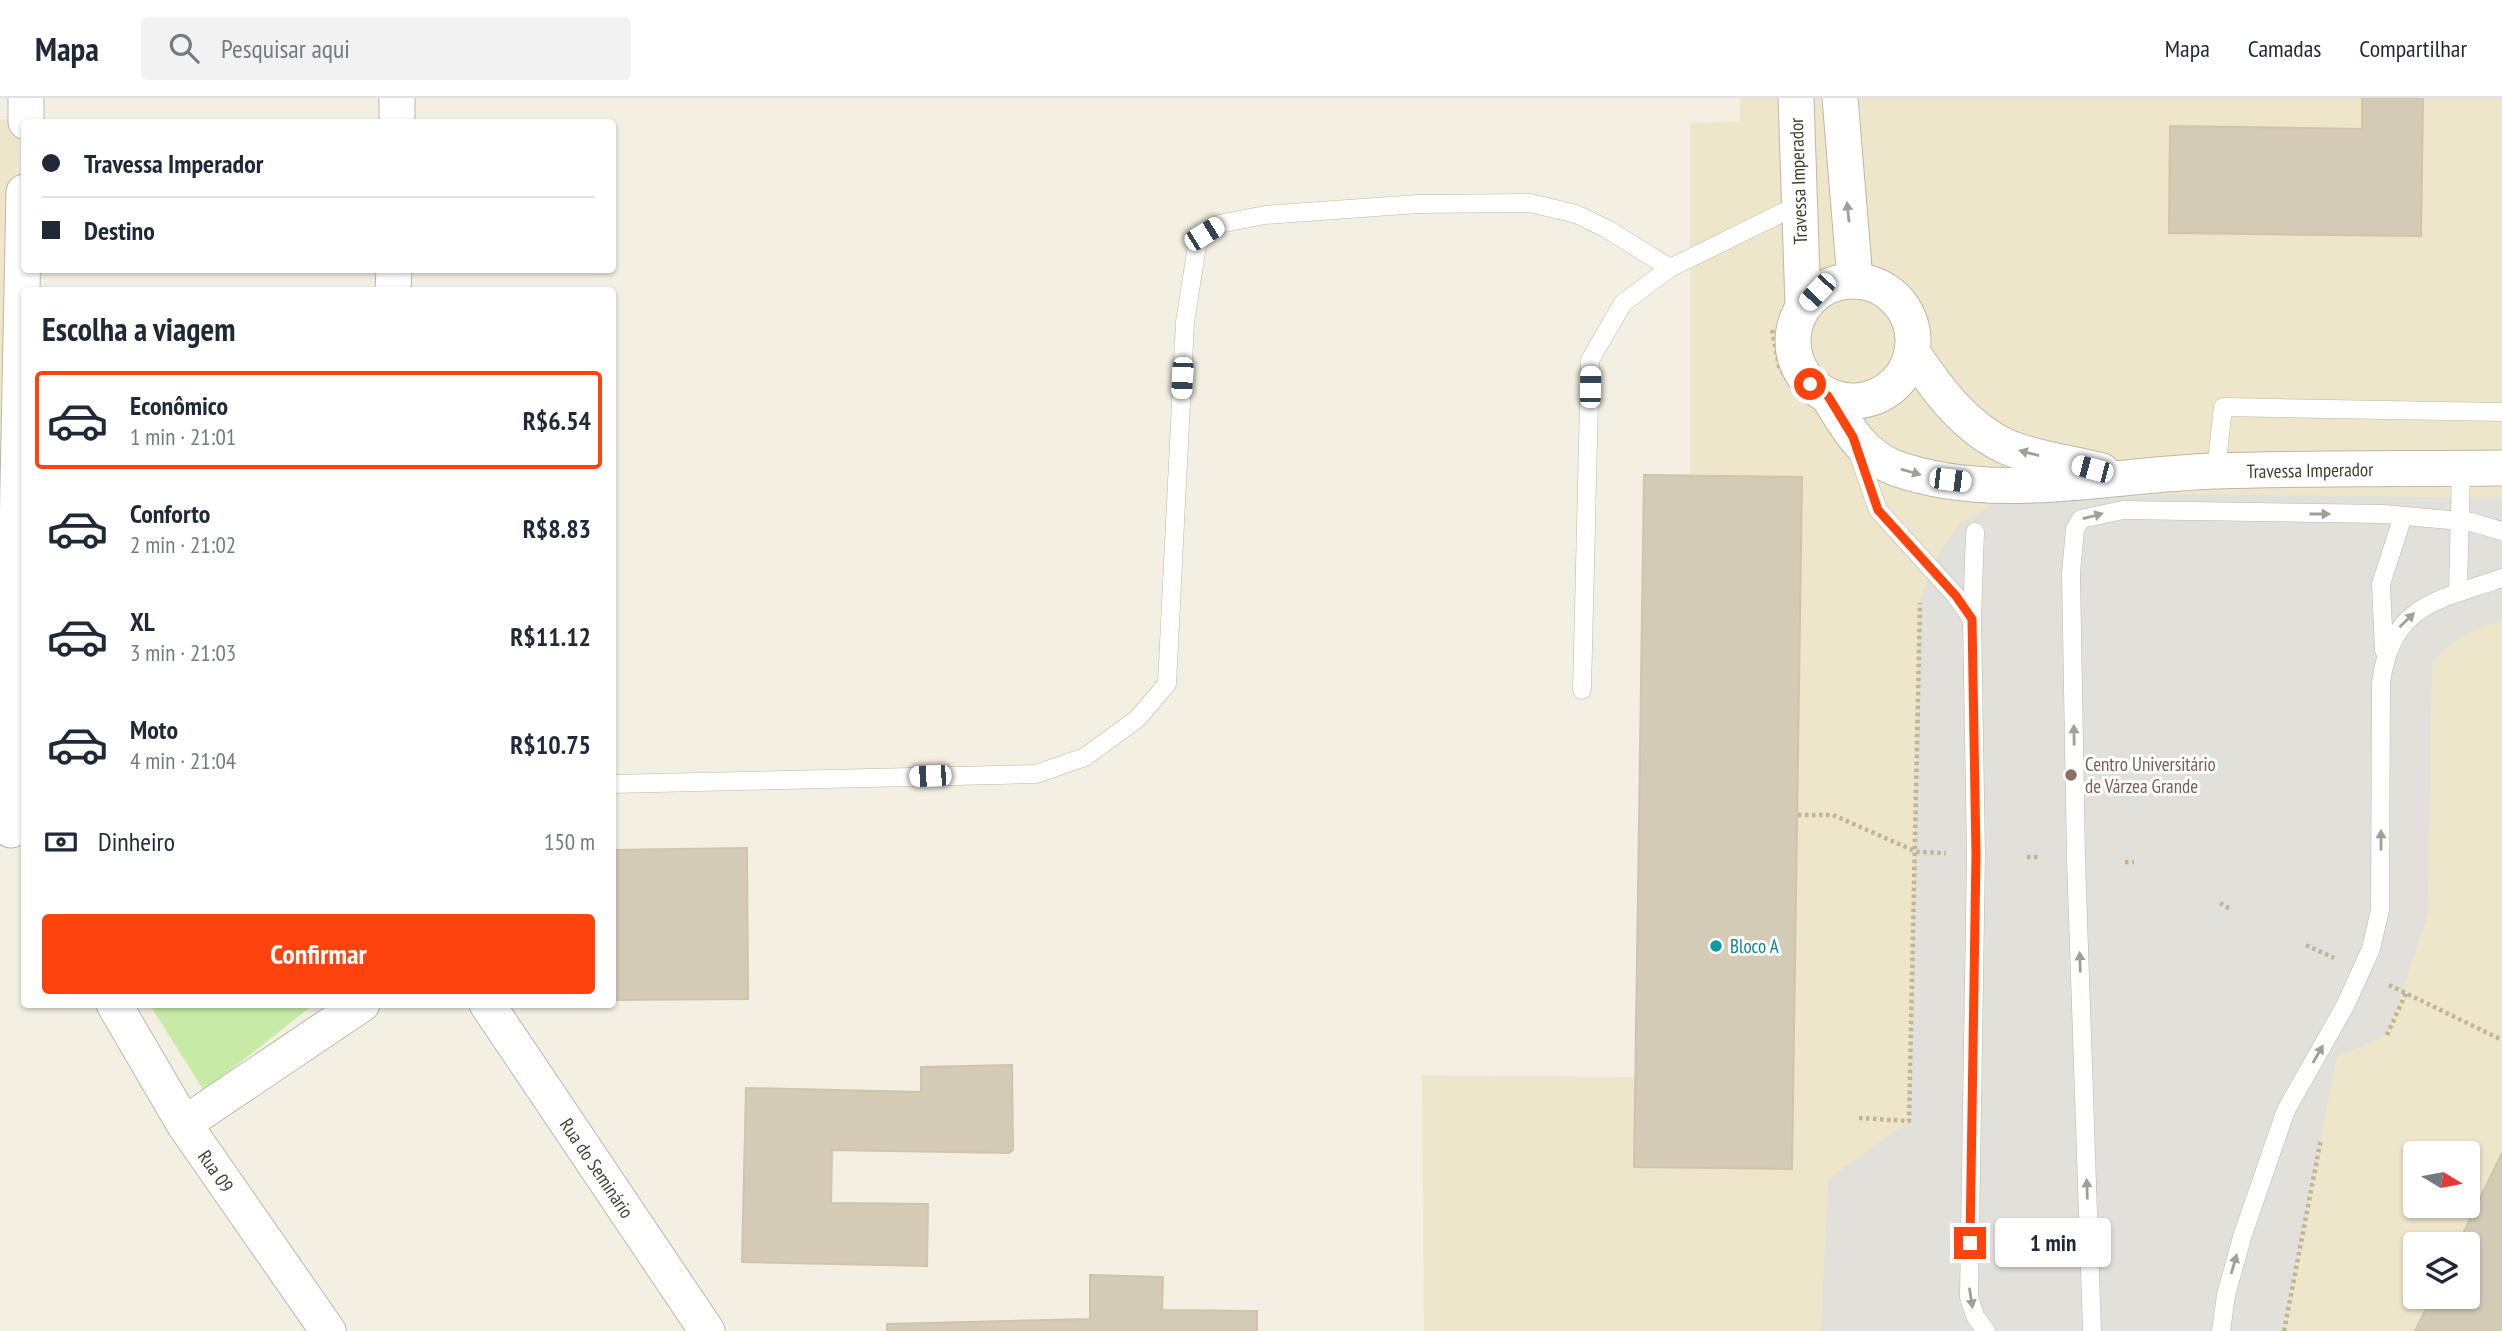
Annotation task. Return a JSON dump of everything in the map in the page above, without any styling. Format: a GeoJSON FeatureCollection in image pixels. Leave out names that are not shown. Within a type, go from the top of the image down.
{"type":"FeatureCollection","features":[{"type":"Feature","properties":{"kind":"street"},"geometry":{"type":"LineString","coordinates":[[26,98],[26,119]]}},
{"type":"Feature","properties":{"kind":"street"},"geometry":{"type":"LineString","coordinates":[[397,98],[397,119]]}},
{"type":"Feature","properties":{"kind":"street","name":"Travessa Imperador"},"geometry":{"type":"LineString","coordinates":[[1796,98],[1803,306]]}},
{"type":"Feature","properties":{"kind":"street"},"geometry":{"type":"LineString","coordinates":[[1840,98],[1855,280]]}},
{"type":"Feature","properties":{"kind":"street"},"geometry":{"type":"LineString","coordinates":[[1855,280],[1875,284],[1893,295],[1906,312],[1913,332],[1912,352],[1904,373],[1897,381],[1889,389],[1870,399],[1849,402],[1812,396],[1810,384],[1798,367],[1793,347],[1794,326],[1803,306],[1817,292],[1835,283],[1855,280]]}},
{"type":"Feature","properties":{"kind":"street"},"geometry":{"type":"LineString","coordinates":[[12,832],[21,352]]}},
{"type":"Feature","properties":{"kind":"street","name":"Travessa Imperador"},"geometry":{"type":"LineString","coordinates":[[1912,352],[1943,397],[1985,434],[2007,447],[2119,476]]}},
{"type":"Feature","properties":{"kind":"street","name":"Travessa Imperador"},"geometry":{"type":"LineString","coordinates":[[1812,396],[1870,455],[1932,478],[2040,486],[2119,476],[2216,471],[2502,468]]}},
{"type":"Feature","properties":{"kind":"street","name":"Rua 09"},"geometry":{"type":"LineString","coordinates":[[116,1008],[184,1124],[328,1331]]}},
{"type":"Feature","properties":{"kind":"street"},"geometry":{"type":"LineString","coordinates":[[184,1124],[356,1008]]}},
{"type":"Feature","properties":{"kind":"street","name":"Rua do Seminário"},"geometry":{"type":"LineString","coordinates":[[489,1008],[707,1331]]}},
{"type":"Feature","properties":{"kind":"lane"},"geometry":{"type":"LineString","coordinates":[[616,784],[1036,774],[1085,757],[1137,719],[1167,684],[1185,322],[1197,246],[1204,234],[1219,224],[1265,215],[1404,205],[1530,203],[1576,214],[1607,229],[1670,268]]}},
{"type":"Feature","properties":{"kind":"lane"},"geometry":{"type":"LineString","coordinates":[[1582,690],[1590,360],[1623,303],[1670,268],[1798,205]]}},
{"type":"Feature","properties":{"kind":"lane"},"geometry":{"type":"LineString","coordinates":[[2216,471],[2223,407],[2502,412]]}},
{"type":"Feature","properties":{"kind":"lane"},"geometry":{"type":"LineString","coordinates":[[1853,437],[1878,510],[1956,596],[1972,619]]}},
{"type":"Feature","properties":{"kind":"lane"},"geometry":{"type":"LineString","coordinates":[[2458,593],[2461,468]]}},
{"type":"Feature","properties":{"kind":"lane"},"geometry":{"type":"LineString","coordinates":[[2092,1331],[2076,859],[2071,573],[2074,529],[2081,519],[2123,510],[2403,516],[2458,520],[2502,531]]}},
{"type":"Feature","properties":{"kind":"lane"},"geometry":{"type":"LineString","coordinates":[[2221,1331],[2226,1295],[2243,1234],[2286,1110],[2345,1006],[2371,949],[2380,910],[2381,683],[2385,654],[2381,584],[2403,516]]}},
{"type":"Feature","properties":{"kind":"lane"},"geometry":{"type":"LineString","coordinates":[[1975,532],[1972,619],[1976,854],[1969,1297],[1975,1316],[1986,1331]]}},
{"type":"Feature","properties":{"kind":"lane"},"geometry":{"type":"LineString","coordinates":[[2385,654],[2394,634],[2413,614],[2458,593],[2502,578]]}},
{"type":"Feature","properties":{"kind":"path"},"geometry":{"type":"LineString","coordinates":[[1772,322],[1779,366],[1812,396]]}},
{"type":"Feature","properties":{"kind":"path"},"geometry":{"type":"LineString","coordinates":[[1858,1118],[1909,1121],[1917,852],[1920,601]]}},
{"type":"Feature","properties":{"kind":"path"},"geometry":{"type":"LineString","coordinates":[[1798,815],[1833,815],[1917,852],[1946,852]]}},
{"type":"Feature","properties":{"kind":"path"},"geometry":{"type":"LineString","coordinates":[[2026,856],[2038,857]]}},
{"type":"Feature","properties":{"kind":"path"},"geometry":{"type":"LineString","coordinates":[[2124,862],[2134,862]]}},
{"type":"Feature","properties":{"kind":"path"},"geometry":{"type":"LineString","coordinates":[[2220,904],[2232,910]]}},
{"type":"Feature","properties":{"kind":"path"},"geometry":{"type":"LineString","coordinates":[[2306,945],[2334,958]]}},
{"type":"Feature","properties":{"kind":"path"},"geometry":{"type":"LineString","coordinates":[[2389,985],[2502,1040]]}},
{"type":"Feature","properties":{"kind":"path"},"geometry":{"type":"LineString","coordinates":[[2387,1035],[2406,993]]}},
{"type":"Feature","properties":{"kind":"path"},"geometry":{"type":"LineString","coordinates":[[2284,1331],[2321,1139]]}},
{"type":"Feature","properties":{"kind":"shaded area","name":"Centro Universitário de Várzea Grande"},"geometry":{"type":"Polygon","coordinates":[[[1740,98],[2502,98],[2502,1331],[1424,1331],[1422,1075],[1635,1077],[1644,475],[1690,475],[1690,123],[1740,121],[1740,98]]]}},
{"type":"Feature","properties":{"kind":"shaded area"},"geometry":{"type":"Polygon","coordinates":[[[0,119],[19,120],[0,526],[0,119]]]}},
{"type":"Feature","properties":{"kind":"shaded area"},"geometry":{"type":"Polygon","coordinates":[[[2177,494],[2502,498],[2502,621],[2478,628],[2453,642],[2432,662],[2428,914],[2387,1035],[2337,1057],[2283,1331],[1821,1331],[1828,1179],[1909,1121],[1920,601],[1930,572],[1942,548],[1960,524],[1993,504],[2177,494]]]}},
{"type":"Feature","properties":{"kind":"green space"},"geometry":{"type":"Polygon","coordinates":[[[152,1008],[309,1008],[204,1091],[152,1008]]]}},
{"type":"Feature","properties":{"kind":"building"},"geometry":{"type":"Polygon","coordinates":[[[2362,98],[2423,98],[2421,236],[2169,233],[2170,126],[2362,129],[2362,98]]]}},
{"type":"Feature","properties":{"kind":"building","name":"Bloco A"},"geometry":{"type":"Polygon","coordinates":[[[1644,475],[1802,477],[1792,1169],[1634,1167],[1644,475]]]}},
{"type":"Feature","properties":{"kind":"building"},"geometry":{"type":"Polygon","coordinates":[[[747,848],[748,999],[616,1000],[616,850],[747,848]]]}},
{"type":"Feature","properties":{"kind":"building"},"geometry":{"type":"Polygon","coordinates":[[[1012,1065],[1013,1150],[1009,1153],[832,1150],[831,1203],[928,1204],[927,1266],[742,1262],[746,1088],[921,1092],[921,1067],[1012,1065]]]}},
{"type":"Feature","properties":{"kind":"building"},"geometry":{"type":"Polygon","coordinates":[[[2502,1153],[2502,1331],[2415,1331],[2426,1309],[2480,1309],[2480,1232],[2464,1232],[2471,1218],[2480,1218],[2480,1198],[2502,1153]]]}},
{"type":"Feature","properties":{"kind":"building"},"geometry":{"type":"Polygon","coordinates":[[[1090,1275],[1163,1277],[1162,1310],[1257,1311],[1257,1331],[887,1331],[887,1324],[1090,1319],[1090,1275]]]}},
{"type":"Feature","properties":{"kind":"place","name":"Centro Universitário de Várzea Grande"},"geometry":{"type":"Point","coordinates":[2071,775]}},
{"type":"Feature","properties":{"kind":"place","name":"Bloco A"},"geometry":{"type":"Point","coordinates":[1716,946]}},
{"type":"Feature","properties":{"kind":"route"},"geometry":{"type":"LineString","coordinates":[[1810,384],[1828,396],[1853,437],[1869,491],[1878,510],[1956,596],[1972,619],[1976,854],[1970,1243]]}}]}
